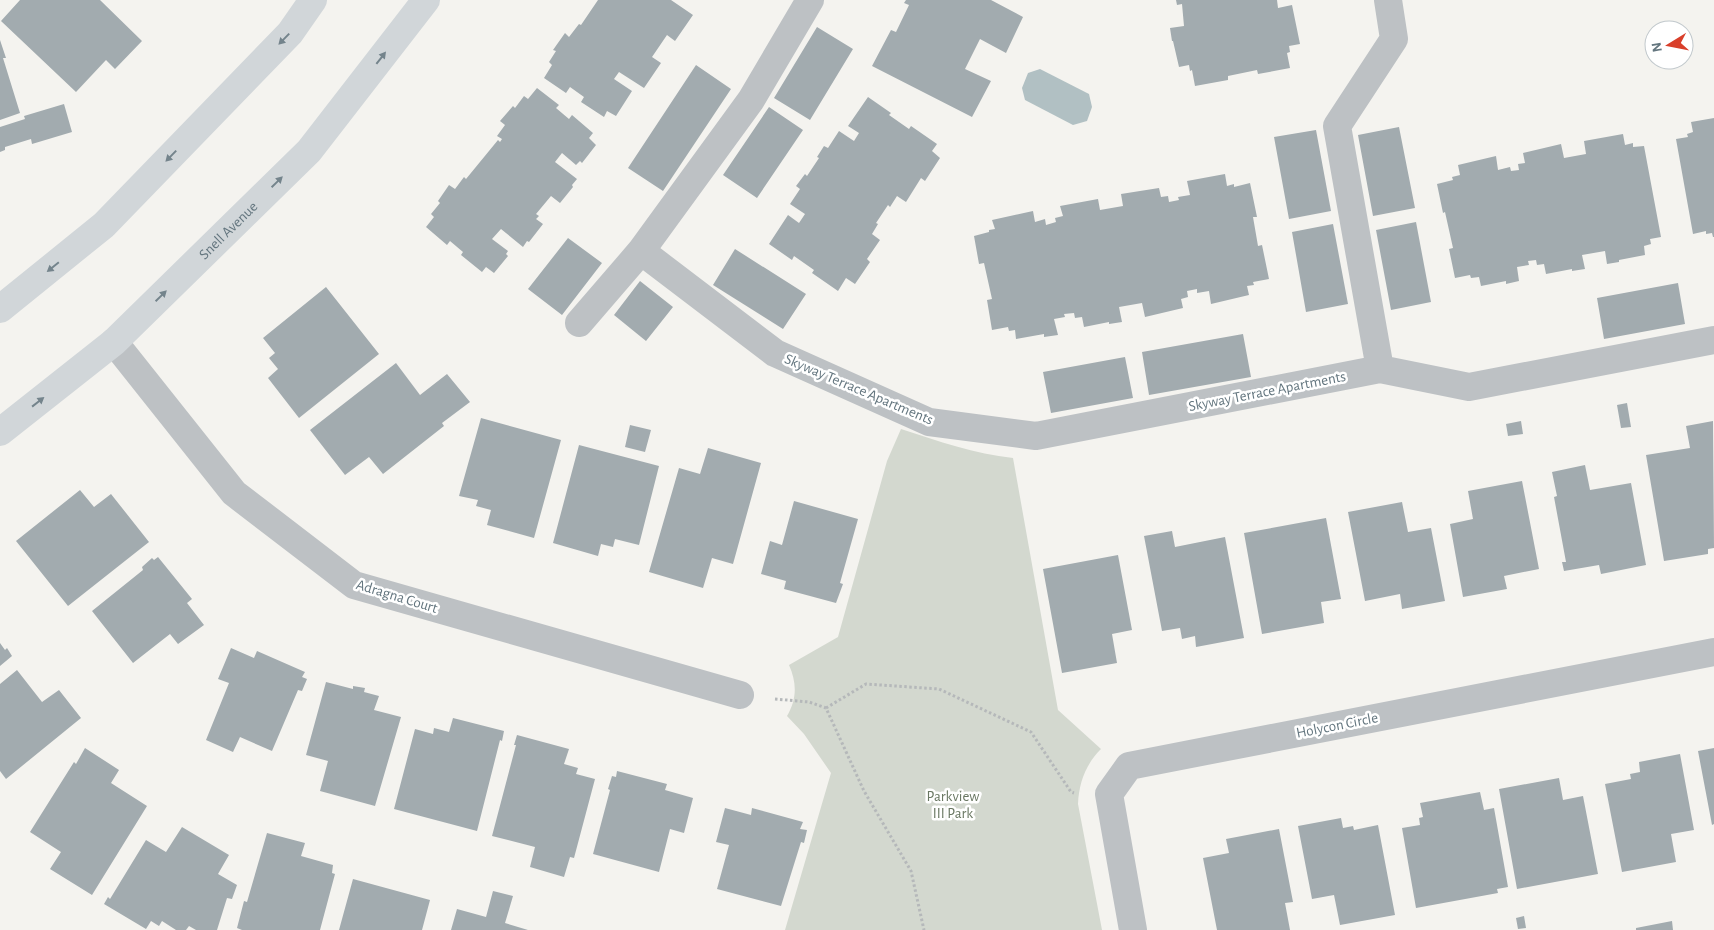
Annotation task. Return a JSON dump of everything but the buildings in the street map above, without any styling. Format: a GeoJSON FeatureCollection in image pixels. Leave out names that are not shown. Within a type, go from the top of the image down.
{"type":"FeatureCollection","features":[{"type":"Feature","properties":{"kind":"main road"},"geometry":{"type":"LineString","coordinates":[[0,309],[104,226],[290,33],[313,0]]}},
{"type":"Feature","properties":{"kind":"main road","name":"Snell Avenue"},"geometry":{"type":"LineString","coordinates":[[0,432],[114,342],[309,152],[426,0]]}},
{"type":"Feature","properties":{"kind":"street"},"geometry":{"type":"LineString","coordinates":[[580,323],[641,251],[751,100],[810,0]]}},
{"type":"Feature","properties":{"kind":"street"},"geometry":{"type":"LineString","coordinates":[[1388,0],[1394,39],[1337,126],[1380,369],[1469,387],[1714,340]]}},
{"type":"Feature","properties":{"kind":"street","name":"Skyway Terrace Apartments"},"geometry":{"type":"LineString","coordinates":[[641,251],[775,353],[929,422],[1036,436],[1380,369]]}},
{"type":"Feature","properties":{"kind":"street","name":"Adragna Court"},"geometry":{"type":"LineString","coordinates":[[114,342],[234,493],[354,585],[740,695]]}},
{"type":"Feature","properties":{"kind":"street","name":"Holycon Circle"},"geometry":{"type":"LineString","coordinates":[[1109,794],[1130,766],[1714,652]]}},
{"type":"Feature","properties":{"kind":"street"},"geometry":{"type":"LineString","coordinates":[[1109,794],[1133,930]]}},
{"type":"Feature","properties":{"kind":"path"},"geometry":{"type":"LineString","coordinates":[[826,708],[866,684],[939,689],[1031,732],[1071,792],[1109,794]]}},
{"type":"Feature","properties":{"kind":"path"},"geometry":{"type":"LineString","coordinates":[[740,695],[809,702],[826,708],[864,791],[911,871],[924,930]]}},
{"type":"Feature","properties":{"kind":"green space","name":"Parkview III Park"},"geometry":{"type":"Polygon","coordinates":[[[901,429],[971,450],[1013,458],[1058,710],[1101,749],[1091,761],[1084,774],[1078,804],[1102,930],[785,930],[831,773],[804,734],[787,716],[793,703],[795,691],[789,665],[838,637],[887,461],[901,429]]]}},
{"type":"Feature","properties":{"kind":"shaded area"},"geometry":{"type":"Polygon","coordinates":[[[1040,69],[1089,94],[1092,107],[1087,121],[1073,125],[1025,100],[1022,88],[1028,73],[1040,69]]]}}]}
